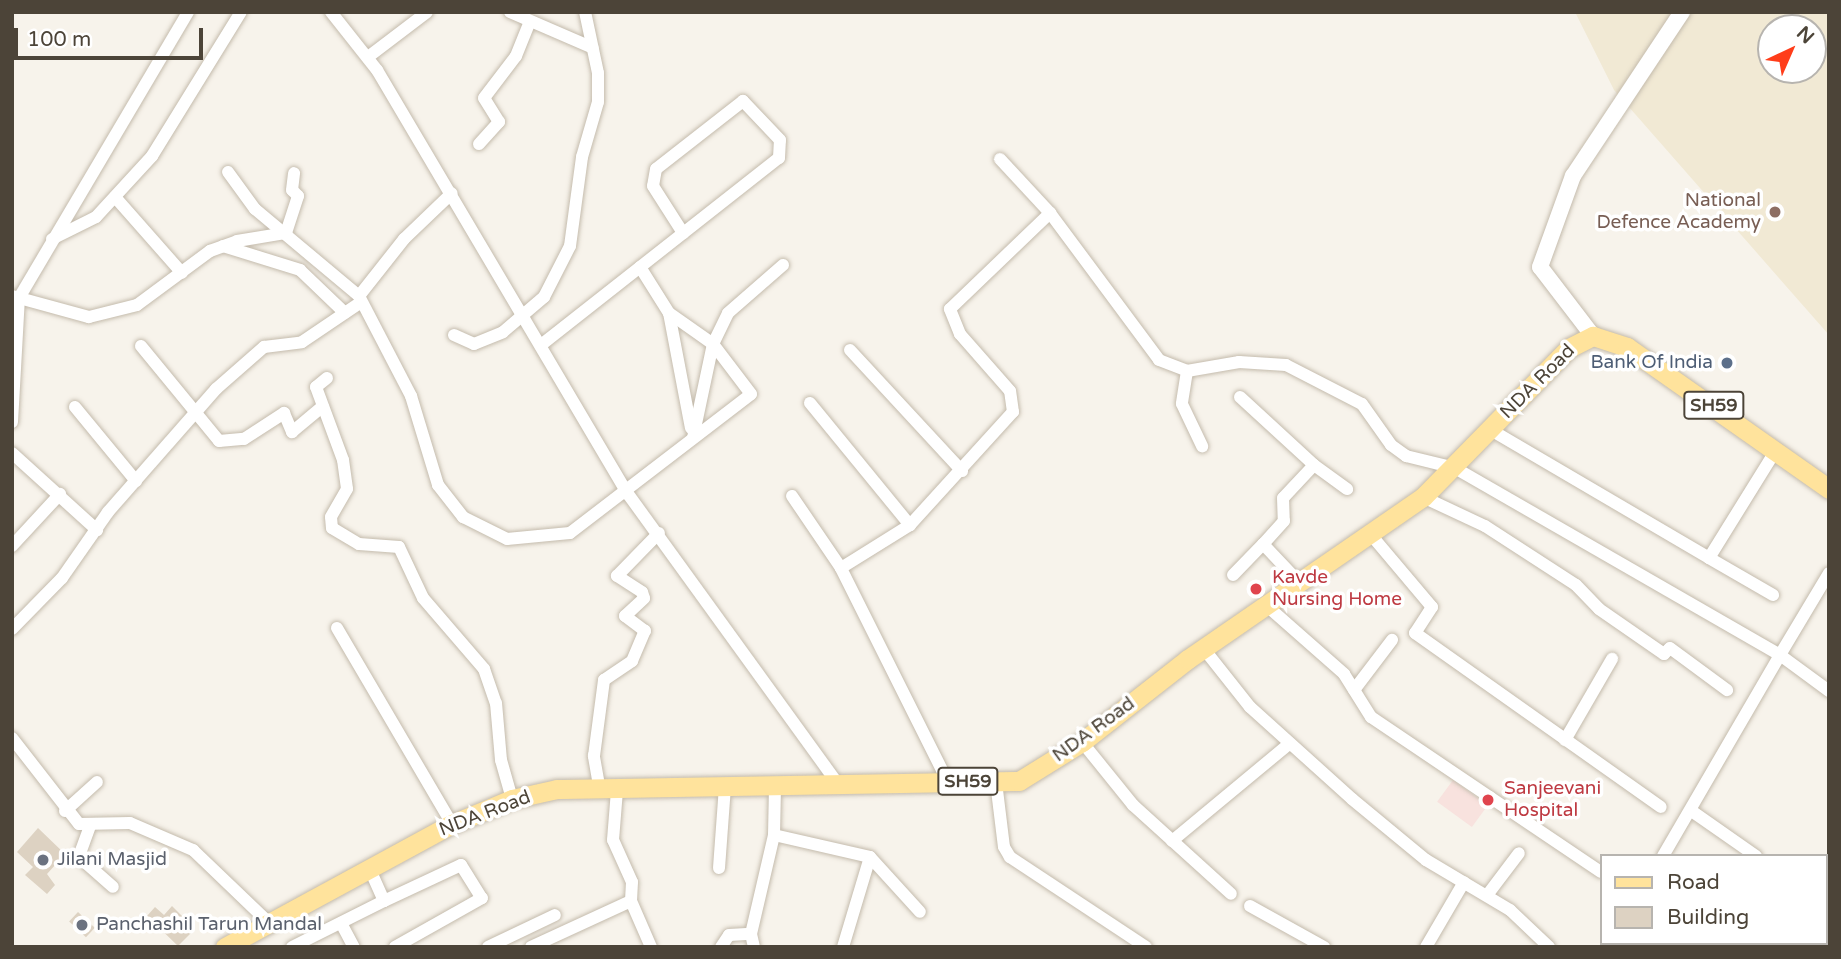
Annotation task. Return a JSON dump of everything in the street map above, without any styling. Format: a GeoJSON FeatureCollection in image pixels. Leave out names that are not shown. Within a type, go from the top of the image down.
{"type":"FeatureCollection","features":[{"type":"Feature","properties":{"kind":"main road","name":"NDA Road"},"geometry":{"type":"LineString","coordinates":[[226,947],[266,920],[452,824],[512,799],[557,789],[775,786],[836,781],[1019,781],[1082,742],[1298,581],[1372,536],[1423,497],[1455,468],[1569,348],[1593,336],[1627,347],[1829,489]]}},
{"type":"Feature","properties":{"kind":"street"},"geometry":{"type":"LineString","coordinates":[[12,422],[15,398],[16,297],[188,12]]}},
{"type":"Feature","properties":{"kind":"street"},"geometry":{"type":"LineString","coordinates":[[49,240],[96,217],[152,156],[241,12]]}},
{"type":"Feature","properties":{"kind":"street"},"geometry":{"type":"LineString","coordinates":[[331,12],[368,57],[452,193],[628,494],[659,533],[836,781]]}},
{"type":"Feature","properties":{"kind":"street"},"geometry":{"type":"LineString","coordinates":[[368,57],[427,12]]}},
{"type":"Feature","properties":{"kind":"street"},"geometry":{"type":"LineString","coordinates":[[510,12],[529,24],[593,48]]}},
{"type":"Feature","properties":{"kind":"street"},"geometry":{"type":"LineString","coordinates":[[454,335],[474,344],[503,332],[544,298],[575,227],[582,157],[598,102],[593,48],[585,12]]}},
{"type":"Feature","properties":{"kind":"street"},"geometry":{"type":"LineString","coordinates":[[1593,336],[1540,267],[1573,176],[1682,12]]}},
{"type":"Feature","properties":{"kind":"street"},"geometry":{"type":"LineString","coordinates":[[479,144],[499,122],[484,98],[516,57],[529,24]]}},
{"type":"Feature","properties":{"kind":"street"},"geometry":{"type":"LineString","coordinates":[[541,345],[779,158],[780,139],[743,101],[656,169],[653,186],[683,233]]}},
{"type":"Feature","properties":{"kind":"street"},"geometry":{"type":"LineString","coordinates":[[1000,159],[1050,214],[1141,341],[1159,360],[1187,371],[1239,362],[1286,365],[1362,404],[1391,445],[1406,456],[1455,468],[1780,655],[1829,691]]}},
{"type":"Feature","properties":{"kind":"street"},"geometry":{"type":"LineString","coordinates":[[228,172],[256,209],[360,299],[411,396],[433,474],[463,517],[507,539],[553,537],[570,533],[628,494],[693,438],[751,394],[713,344],[669,313]]}},
{"type":"Feature","properties":{"kind":"street"},"geometry":{"type":"LineString","coordinates":[[286,233],[298,196],[292,190],[294,173]]}},
{"type":"Feature","properties":{"kind":"street"},"geometry":{"type":"LineString","coordinates":[[12,629],[62,578],[191,412],[264,347],[302,342],[345,313],[360,299],[404,239],[452,193]]}},
{"type":"Feature","properties":{"kind":"street"},"geometry":{"type":"LineString","coordinates":[[115,197],[181,272]]}},
{"type":"Feature","properties":{"kind":"street"},"geometry":{"type":"LineString","coordinates":[[841,568],[911,525],[1006,422],[1014,402],[960,334],[950,309],[1050,214]]}},
{"type":"Feature","properties":{"kind":"street"},"geometry":{"type":"LineString","coordinates":[[16,297],[89,317],[137,305],[181,272],[223,246],[286,233]]}},
{"type":"Feature","properties":{"kind":"street"},"geometry":{"type":"LineString","coordinates":[[223,246],[300,270],[345,313]]}},
{"type":"Feature","properties":{"kind":"street"},"geometry":{"type":"LineString","coordinates":[[693,438],[713,344],[728,313],[783,265]]}},
{"type":"Feature","properties":{"kind":"street"},"geometry":{"type":"LineString","coordinates":[[640,267],[669,313],[693,438]]}},
{"type":"Feature","properties":{"kind":"street"},"geometry":{"type":"LineString","coordinates":[[141,346],[191,412],[219,441],[244,439],[284,413],[292,432],[323,406]]}},
{"type":"Feature","properties":{"kind":"street"},"geometry":{"type":"LineString","coordinates":[[850,350],[962,471]]}},
{"type":"Feature","properties":{"kind":"street"},"geometry":{"type":"LineString","coordinates":[[1187,371],[1182,404],[1202,446]]}},
{"type":"Feature","properties":{"kind":"street"},"geometry":{"type":"LineString","coordinates":[[327,378],[316,383],[344,460],[347,489],[331,517],[332,528],[359,544],[399,547],[423,598],[484,669],[496,703],[501,760],[512,799]]}},
{"type":"Feature","properties":{"kind":"street"},"geometry":{"type":"LineString","coordinates":[[1240,397],[1314,465],[1347,489]]}},
{"type":"Feature","properties":{"kind":"street"},"geometry":{"type":"LineString","coordinates":[[810,403],[911,525]]}},
{"type":"Feature","properties":{"kind":"street"},"geometry":{"type":"LineString","coordinates":[[75,407],[136,481]]}},
{"type":"Feature","properties":{"kind":"street"},"geometry":{"type":"LineString","coordinates":[[1491,430],[1773,595]]}},
{"type":"Feature","properties":{"kind":"street"},"geometry":{"type":"LineString","coordinates":[[1709,558],[1776,450]]}},
{"type":"Feature","properties":{"kind":"street"},"geometry":{"type":"LineString","coordinates":[[12,453],[97,530]]}},
{"type":"Feature","properties":{"kind":"street"},"geometry":{"type":"LineString","coordinates":[[1233,575],[1284,521],[1283,498],[1314,465]]}},
{"type":"Feature","properties":{"kind":"street"},"geometry":{"type":"LineString","coordinates":[[12,546],[60,494]]}},
{"type":"Feature","properties":{"kind":"street"},"geometry":{"type":"LineString","coordinates":[[792,496],[841,568],[947,780]]}},
{"type":"Feature","properties":{"kind":"street"},"geometry":{"type":"LineString","coordinates":[[1423,497],[1485,526],[1576,586],[1599,609],[1664,654],[1670,648],[1727,690]]}},
{"type":"Feature","properties":{"kind":"street"},"geometry":{"type":"LineString","coordinates":[[651,947],[631,901],[632,882],[613,840],[608,790],[594,756],[604,680],[632,661],[645,631],[625,616],[644,598],[642,592],[617,576],[659,533]]}},
{"type":"Feature","properties":{"kind":"street"},"geometry":{"type":"LineString","coordinates":[[1372,536],[1432,607],[1415,633],[1661,807]]}},
{"type":"Feature","properties":{"kind":"street"},"geometry":{"type":"LineString","coordinates":[[1264,544],[1298,581]]}},
{"type":"Feature","properties":{"kind":"street"},"geometry":{"type":"LineString","coordinates":[[1664,854],[1693,812],[1829,573]]}},
{"type":"Feature","properties":{"kind":"street"},"geometry":{"type":"LineString","coordinates":[[1266,606],[1344,674],[1371,717],[1600,871]]}},
{"type":"Feature","properties":{"kind":"street"},"geometry":{"type":"LineString","coordinates":[[337,628],[452,824]]}},
{"type":"Feature","properties":{"kind":"street"},"geometry":{"type":"LineString","coordinates":[[1354,690],[1392,640]]}},
{"type":"Feature","properties":{"kind":"street"},"geometry":{"type":"LineString","coordinates":[[1204,649],[1250,707],[1290,743],[1426,860],[1488,894],[1549,946]]}},
{"type":"Feature","properties":{"kind":"street"},"geometry":{"type":"LineString","coordinates":[[1565,740],[1612,659]]}},
{"type":"Feature","properties":{"kind":"street"},"geometry":{"type":"LineString","coordinates":[[12,738],[65,811],[90,826],[130,823],[193,850],[266,920]]}},
{"type":"Feature","properties":{"kind":"street"},"geometry":{"type":"LineString","coordinates":[[1082,742],[1133,805],[1231,894]]}},
{"type":"Feature","properties":{"kind":"street"},"geometry":{"type":"LineString","coordinates":[[1172,841],[1290,743]]}},
{"type":"Feature","properties":{"kind":"street"},"geometry":{"type":"LineString","coordinates":[[65,811],[97,782]]}},
{"type":"Feature","properties":{"kind":"street"},"geometry":{"type":"LineString","coordinates":[[996,782],[1003,847],[1010,857],[1146,947]]}},
{"type":"Feature","properties":{"kind":"street"},"geometry":{"type":"LineString","coordinates":[[721,947],[729,934],[752,940],[774,835],[775,786]]}},
{"type":"Feature","properties":{"kind":"street"},"geometry":{"type":"LineString","coordinates":[[719,868],[725,787]]}},
{"type":"Feature","properties":{"kind":"street"},"geometry":{"type":"LineString","coordinates":[[1693,812],[1753,854]]}},
{"type":"Feature","properties":{"kind":"street"},"geometry":{"type":"LineString","coordinates":[[90,826],[79,857],[113,887]]}},
{"type":"Feature","properties":{"kind":"street"},"geometry":{"type":"LineString","coordinates":[[774,835],[870,857],[920,912]]}},
{"type":"Feature","properties":{"kind":"street"},"geometry":{"type":"LineString","coordinates":[[1488,894],[1519,853]]}},
{"type":"Feature","properties":{"kind":"street"},"geometry":{"type":"LineString","coordinates":[[843,947],[870,857]]}},
{"type":"Feature","properties":{"kind":"street"},"geometry":{"type":"LineString","coordinates":[[292,947],[461,865],[482,898],[395,947]]}},
{"type":"Feature","properties":{"kind":"street"},"geometry":{"type":"LineString","coordinates":[[369,867],[384,901]]}},
{"type":"Feature","properties":{"kind":"street"},"geometry":{"type":"LineString","coordinates":[[1426,947],[1464,882]]}},
{"type":"Feature","properties":{"kind":"street"},"geometry":{"type":"LineString","coordinates":[[531,947],[631,901]]}},
{"type":"Feature","properties":{"kind":"street"},"geometry":{"type":"LineString","coordinates":[[1250,906],[1324,947]]}},
{"type":"Feature","properties":{"kind":"street"},"geometry":{"type":"LineString","coordinates":[[488,947],[555,915]]}},
{"type":"Feature","properties":{"kind":"street"},"geometry":{"type":"LineString","coordinates":[[341,923],[354,947]]}},
{"type":"Feature","properties":{"kind":"shaded area","name":"National Defence Academy"},"geometry":{"type":"Polygon","coordinates":[[[1575,12],[1829,12],[1829,335],[1614,90],[1575,12]]]}},
{"type":"Feature","properties":{"kind":"shaded area"},"geometry":{"type":"Polygon","coordinates":[[[1453,780],[1488,805],[1472,827],[1437,802],[1453,780]]]}},
{"type":"Feature","properties":{"kind":"building","name":"Jilani Masjid"},"geometry":{"type":"Polygon","coordinates":[[[38,828],[65,854],[47,874],[55,885],[47,894],[25,875],[33,867],[17,852],[38,828]]]}},
{"type":"Feature","properties":{"kind":"building"},"geometry":{"type":"Polygon","coordinates":[[[172,906],[195,929],[178,946],[147,916],[155,907],[164,915],[172,906]]]}},
{"type":"Feature","properties":{"kind":"building","name":"Panchashil Tarun Mandal"},"geometry":{"type":"Polygon","coordinates":[[[78,912],[95,928],[86,937],[69,922],[78,912]]]}},
{"type":"Feature","properties":{"kind":"place","name":"National Defence Academy"},"geometry":{"type":"Point","coordinates":[1775,212]}},
{"type":"Feature","properties":{"kind":"place","name":"Bank Of India"},"geometry":{"type":"Point","coordinates":[1727,363]}},
{"type":"Feature","properties":{"kind":"place","name":"Kavde Nursing Home"},"geometry":{"type":"Point","coordinates":[1256,589]}},
{"type":"Feature","properties":{"kind":"place","name":"Sanjeevani Hospital"},"geometry":{"type":"Point","coordinates":[1488,800]}},
{"type":"Feature","properties":{"kind":"place","name":"Jilani Masjid"},"geometry":{"type":"Point","coordinates":[43,860]}},
{"type":"Feature","properties":{"kind":"place","name":"Panchashil Tarun Mandal"},"geometry":{"type":"Point","coordinates":[82,925]}}]}
